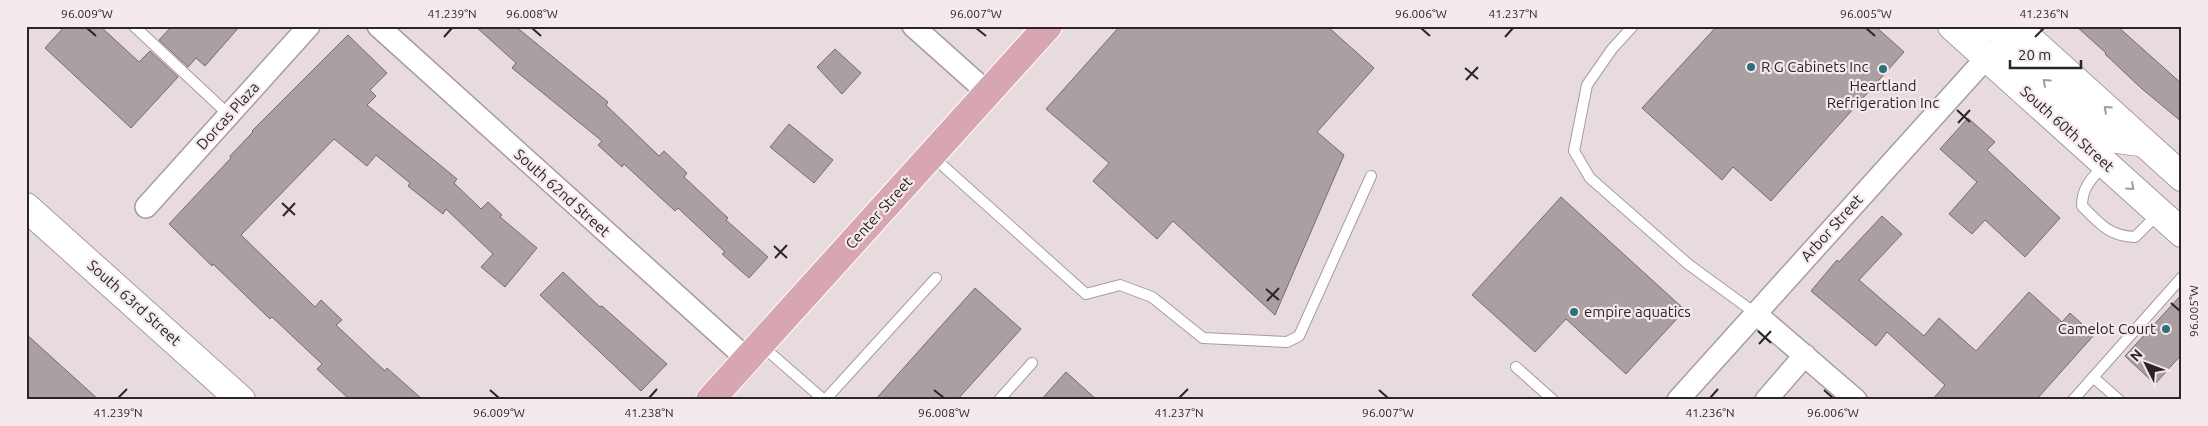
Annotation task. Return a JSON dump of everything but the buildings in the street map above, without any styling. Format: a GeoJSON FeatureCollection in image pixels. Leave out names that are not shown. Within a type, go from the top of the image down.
{"type":"FeatureCollection","features":[{"type":"Feature","properties":{"kind":"main road","name":"Center Street"},"geometry":{"type":"LineString","coordinates":[[710,400],[1048,26]]}},
{"type":"Feature","properties":{"kind":"main road","name":"South 60th Street"},"geometry":{"type":"LineString","coordinates":[[1952,26],[2182,233]]}},
{"type":"Feature","properties":{"kind":"main road"},"geometry":{"type":"LineString","coordinates":[[1988,26],[2000,29],[2014,26],[2182,177]]}},
{"type":"Feature","properties":{"kind":"main road"},"geometry":{"type":"LineString","coordinates":[[1987,57],[2002,52],[2014,54],[2110,138],[2144,142]]}},
{"type":"Feature","properties":{"kind":"main road","name":"South 63rd Street"},"geometry":{"type":"LineString","coordinates":[[26,207],[241,400]]}},
{"type":"Feature","properties":{"kind":"street","name":"Dorcas Plaza"},"geometry":{"type":"LineString","coordinates":[[146,207],[309,26]]}},
{"type":"Feature","properties":{"kind":"street","name":"South 62nd Street"},"geometry":{"type":"LineString","coordinates":[[378,26],[753,352]]}},
{"type":"Feature","properties":{"kind":"street"},"geometry":{"type":"LineString","coordinates":[[913,26],[988,93]]}},
{"type":"Feature","properties":{"kind":"street","name":"Arbor Street"},"geometry":{"type":"LineString","coordinates":[[1678,400],[1987,57]]}},
{"type":"Feature","properties":{"kind":"street"},"geometry":{"type":"LineString","coordinates":[[1755,313],[1856,400]]}},
{"type":"Feature","properties":{"kind":"street"},"geometry":{"type":"LineString","coordinates":[[1766,400],[1805,355]]}},
{"type":"Feature","properties":{"kind":"lane"},"geometry":{"type":"LineString","coordinates":[[134,26],[229,115]]}},
{"type":"Feature","properties":{"kind":"lane"},"geometry":{"type":"LineString","coordinates":[[1633,26],[1612,49],[1587,85],[1574,151],[1590,178],[1688,264],[1755,313]]}},
{"type":"Feature","properties":{"kind":"lane"},"geometry":{"type":"LineString","coordinates":[[931,156],[1086,294],[1120,285],[1152,298],[1203,338],[1286,342],[1300,336],[1371,176]]}},
{"type":"Feature","properties":{"kind":"lane"},"geometry":{"type":"LineString","coordinates":[[2105,164],[2087,183],[2082,195],[2082,206],[2101,226],[2120,236],[2135,237],[2159,212]]}},
{"type":"Feature","properties":{"kind":"lane"},"geometry":{"type":"LineString","coordinates":[[2073,400],[2182,277]]}},
{"type":"Feature","properties":{"kind":"lane"},"geometry":{"type":"LineString","coordinates":[[753,352],[824,400],[936,278]]}},
{"type":"Feature","properties":{"kind":"lane"},"geometry":{"type":"LineString","coordinates":[[999,400],[1032,363]]}},
{"type":"Feature","properties":{"kind":"lane"},"geometry":{"type":"LineString","coordinates":[[1516,367],[1553,400]]}},
{"type":"Feature","properties":{"kind":"lane"},"geometry":{"type":"LineString","coordinates":[[2093,377],[2120,400]]}},
{"type":"Feature","properties":{"kind":"place","name":"R G Cabinets Inc"},"geometry":{"type":"Point","coordinates":[1751,67]}},
{"type":"Feature","properties":{"kind":"place","name":"Heartland Refrigeration Inc"},"geometry":{"type":"Point","coordinates":[1883,69]}},
{"type":"Feature","properties":{"kind":"place","name":"empire aquatics"},"geometry":{"type":"Point","coordinates":[1574,312]}},
{"type":"Feature","properties":{"kind":"place","name":"Camelot Court"},"geometry":{"type":"Point","coordinates":[2166,329]}}]}
